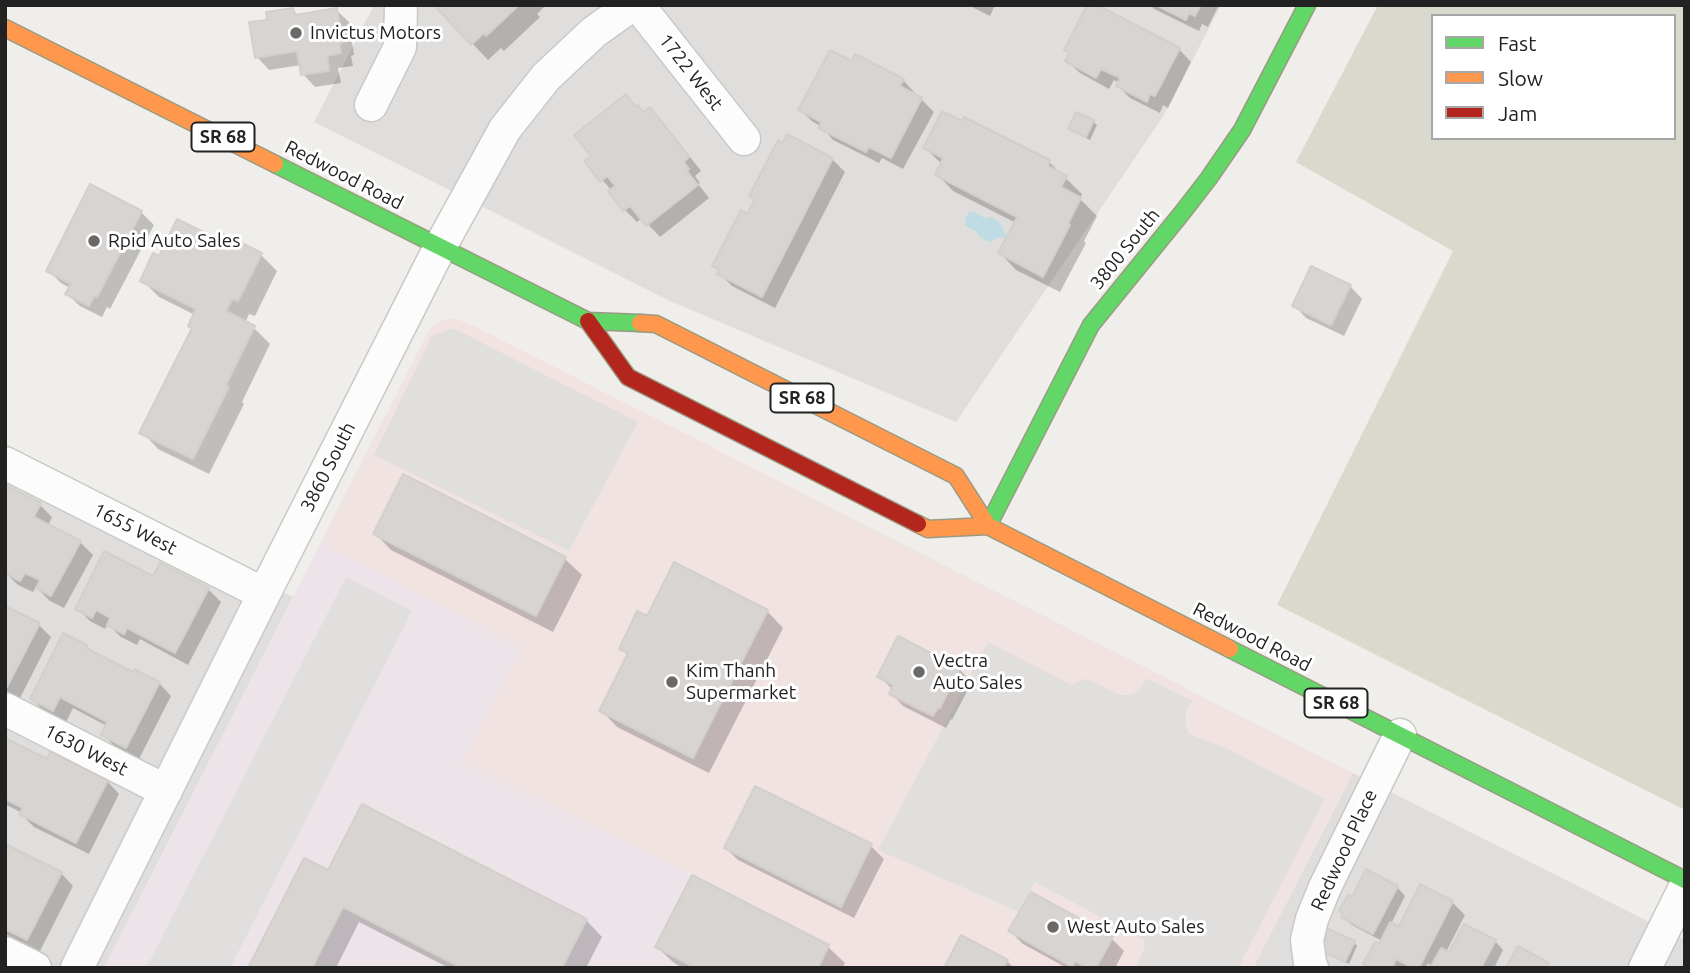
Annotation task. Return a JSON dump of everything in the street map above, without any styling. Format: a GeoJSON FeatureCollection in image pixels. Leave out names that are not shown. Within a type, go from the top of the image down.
{"type":"FeatureCollection","features":[{"type":"Feature","properties":{"kind":"main road","name":"3800 South"},"geometry":{"type":"LineString","coordinates":[[988,526],[1091,325],[1182,213],[1242,130],[1307,5]]}},
{"type":"Feature","properties":{"kind":"main road","name":"Redwood Road"},"geometry":{"type":"LineString","coordinates":[[5,28],[588,321],[656,324],[956,476],[988,526]]}},
{"type":"Feature","properties":{"kind":"main road","name":"Redwood Road"},"geometry":{"type":"LineString","coordinates":[[588,321],[628,377],[928,529],[988,526],[1685,880]]}},
{"type":"Feature","properties":{"kind":"street"},"geometry":{"type":"LineString","coordinates":[[371,105],[400,47],[401,5]]}},
{"type":"Feature","properties":{"kind":"street","name":"3860 South"},"geometry":{"type":"LineString","coordinates":[[77,968],[440,247],[505,129],[546,77],[594,32],[632,5]]}},
{"type":"Feature","properties":{"kind":"street","name":"1722 West"},"geometry":{"type":"LineString","coordinates":[[639,5],[744,139]]}},
{"type":"Feature","properties":{"kind":"street","name":"1655 West"},"geometry":{"type":"LineString","coordinates":[[5,463],[264,594]]}},
{"type":"Feature","properties":{"kind":"street","name":"1630 West"},"geometry":{"type":"LineString","coordinates":[[5,709],[166,791]]}},
{"type":"Feature","properties":{"kind":"street","name":"Redwood Place"},"geometry":{"type":"LineString","coordinates":[[1312,968],[1307,940],[1312,919],[1399,735]]}},
{"type":"Feature","properties":{"kind":"street"},"geometry":{"type":"LineString","coordinates":[[1645,968],[1685,887]]}},
{"type":"Feature","properties":{"kind":"street"},"geometry":{"type":"LineString","coordinates":[[5,953],[35,968]]}},
{"type":"Feature","properties":{"kind":"shaded area"},"geometry":{"type":"Polygon","coordinates":[[[374,5],[1221,5],[1164,115],[956,422],[670,301],[314,122],[374,5]]]}},
{"type":"Feature","properties":{"kind":"shaded area"},"geometry":{"type":"Polygon","coordinates":[[[1378,5],[1685,5],[1685,810],[1277,605],[1453,251],[1296,162],[1378,5]]]}},
{"type":"Feature","properties":{"kind":"shaded area"},"geometry":{"type":"Polygon","coordinates":[[[452,318],[468,323],[1353,773],[1253,968],[818,968],[830,944],[462,762],[522,648],[321,542],[429,330],[438,322],[452,318]]]}},
{"type":"Feature","properties":{"kind":"shaded area"},"geometry":{"type":"Polygon","coordinates":[[[453,328],[638,422],[569,551],[374,455],[432,336],[453,328]]]}},
{"type":"Feature","properties":{"kind":"shaded area"},"geometry":{"type":"Polygon","coordinates":[[[5,450],[293,597],[104,968],[5,968],[5,450]]]}},
{"type":"Feature","properties":{"kind":"shaded area"},"geometry":{"type":"Polygon","coordinates":[[[321,542],[522,648],[462,762],[830,944],[818,968],[104,968],[321,542]]]}},
{"type":"Feature","properties":{"kind":"shaded area"},"geometry":{"type":"Polygon","coordinates":[[[346,577],[412,611],[230,968],[146,968],[346,577]]]}},
{"type":"Feature","properties":{"kind":"shaded area"},"geometry":{"type":"Polygon","coordinates":[[[988,642],[1072,685],[1083,679],[1090,680],[1120,695],[1126,695],[1141,688],[1146,678],[1192,701],[1186,712],[1189,734],[1226,748],[1325,799],[1238,968],[1136,968],[1144,949],[1145,943],[1142,939],[1035,882],[1019,912],[878,850],[988,642]]]}},
{"type":"Feature","properties":{"kind":"shaded area"},"geometry":{"type":"Polygon","coordinates":[[[1353,773],[1685,940],[1685,968],[1253,968],[1353,773]]]}},
{"type":"Feature","properties":{"kind":"water"},"geometry":{"type":"Polygon","coordinates":[[[970,212],[986,219],[990,217],[997,220],[1007,234],[1004,238],[989,242],[965,225],[965,219],[970,212]]]}},
{"type":"Feature","properties":{"kind":"building"},"geometry":{"type":"Polygon","coordinates":[[[434,5],[519,5],[486,36],[484,33],[471,45],[434,5]]]}},
{"type":"Feature","properties":{"kind":"building"},"geometry":{"type":"Polygon","coordinates":[[[1087,5],[1097,5],[1180,48],[1155,96],[1150,94],[1147,102],[1116,86],[1120,78],[1101,69],[1096,78],[1065,61],[1070,53],[1064,50],[1087,5]]]}},
{"type":"Feature","properties":{"kind":"building"},"geometry":{"type":"Polygon","coordinates":[[[1156,5],[1201,5],[1195,16],[1189,13],[1186,20],[1156,5]]]}},
{"type":"Feature","properties":{"kind":"building","name":"Invictus Motors"},"geometry":{"type":"Polygon","coordinates":[[[293,8],[295,15],[337,8],[341,53],[327,56],[329,71],[301,75],[297,51],[255,58],[249,22],[267,20],[266,12],[293,8]]]}},
{"type":"Feature","properties":{"kind":"building"},"geometry":{"type":"Polygon","coordinates":[[[830,50],[852,61],[855,54],[904,79],[900,86],[922,98],[891,158],[869,147],[866,152],[818,128],[821,122],[798,110],[830,50]]]}},
{"type":"Feature","properties":{"kind":"building"},"geometry":{"type":"Polygon","coordinates":[[[626,94],[643,112],[650,107],[689,157],[684,162],[689,169],[687,171],[698,185],[646,226],[630,206],[623,211],[608,191],[615,186],[607,176],[600,182],[584,161],[591,156],[574,135],[626,94]]]}},
{"type":"Feature","properties":{"kind":"building"},"geometry":{"type":"Polygon","coordinates":[[[942,111],[962,121],[964,117],[1050,160],[1048,166],[1067,176],[1061,187],[1081,198],[1043,277],[998,253],[1017,217],[935,175],[943,158],[923,148],[942,111]]]}},
{"type":"Feature","properties":{"kind":"building"},"geometry":{"type":"Polygon","coordinates":[[[1076,112],[1094,120],[1086,137],[1068,129],[1076,112]]]}},
{"type":"Feature","properties":{"kind":"building"},"geometry":{"type":"Polygon","coordinates":[[[787,134],[833,158],[762,297],[717,274],[719,269],[712,266],[741,210],[747,214],[755,199],[749,196],[778,140],[783,143],[787,134]]]}},
{"type":"Feature","properties":{"kind":"building","name":"Rpid Auto Sales"},"geometry":{"type":"Polygon","coordinates":[[[90,184],[142,211],[97,297],[94,296],[89,306],[65,294],[71,284],[46,271],[90,184]]]}},
{"type":"Feature","properties":{"kind":"building"},"geometry":{"type":"Polygon","coordinates":[[[177,219],[218,239],[221,233],[262,253],[238,301],[232,299],[226,311],[255,326],[226,385],[229,387],[193,459],[139,433],[192,328],[188,326],[196,309],[140,281],[153,253],[159,256],[177,219]]]}},
{"type":"Feature","properties":{"kind":"building"},"geometry":{"type":"Polygon","coordinates":[[[1311,266],[1351,285],[1331,325],[1292,306],[1311,266]]]}},
{"type":"Feature","properties":{"kind":"building"},"geometry":{"type":"Polygon","coordinates":[[[403,474],[566,557],[536,616],[373,534],[403,474]]]}},
{"type":"Feature","properties":{"kind":"building"},"geometry":{"type":"Polygon","coordinates":[[[5,485],[41,503],[34,517],[81,541],[51,596],[36,588],[40,580],[25,573],[20,581],[5,573],[5,485]]]}},
{"type":"Feature","properties":{"kind":"building"},"geometry":{"type":"Polygon","coordinates":[[[104,551],[153,576],[160,563],[209,588],[175,653],[127,628],[124,634],[107,625],[110,618],[96,610],[92,618],[75,609],[104,551]]]}},
{"type":"Feature","properties":{"kind":"building","name":"Kim Thanh Supermarket"},"geometry":{"type":"Polygon","coordinates":[[[674,562],[768,610],[693,758],[599,711],[628,653],[619,649],[637,611],[647,616],[674,562]]]}},
{"type":"Feature","properties":{"kind":"building"},"geometry":{"type":"Polygon","coordinates":[[[5,606],[40,623],[7,687],[5,686],[5,606]]]}},
{"type":"Feature","properties":{"kind":"building"},"geometry":{"type":"Polygon","coordinates":[[[63,633],[133,672],[134,669],[160,682],[126,748],[101,735],[107,722],[60,697],[53,711],[30,699],[63,633]]]}},
{"type":"Feature","properties":{"kind":"building","name":"Vectra Auto Sales"},"geometry":{"type":"Polygon","coordinates":[[[898,636],[960,668],[940,708],[933,716],[889,694],[893,685],[877,677],[898,636]]]}},
{"type":"Feature","properties":{"kind":"building"},"geometry":{"type":"Polygon","coordinates":[[[5,738],[47,759],[51,751],[108,780],[76,843],[19,814],[23,808],[5,799],[5,738]]]}},
{"type":"Feature","properties":{"kind":"building"},"geometry":{"type":"Polygon","coordinates":[[[755,786],[872,844],[841,907],[724,848],[755,786]]]}},
{"type":"Feature","properties":{"kind":"building"},"geometry":{"type":"Polygon","coordinates":[[[362,804],[587,919],[562,968],[462,968],[343,907],[312,968],[248,968],[304,858],[328,870],[362,804]]]}},
{"type":"Feature","properties":{"kind":"building"},"geometry":{"type":"Polygon","coordinates":[[[5,844],[62,872],[27,940],[5,929],[5,844]]]}},
{"type":"Feature","properties":{"kind":"building"},"geometry":{"type":"Polygon","coordinates":[[[1366,869],[1398,886],[1373,934],[1341,917],[1343,913],[1339,911],[1348,895],[1352,897],[1366,869]]]}},
{"type":"Feature","properties":{"kind":"building"},"geometry":{"type":"Polygon","coordinates":[[[692,875],[829,945],[818,968],[696,968],[655,947],[692,875]]]}},
{"type":"Feature","properties":{"kind":"building"},"geometry":{"type":"Polygon","coordinates":[[[1420,884],[1453,901],[1419,968],[1413,968],[1396,959],[1392,968],[1370,968],[1363,964],[1375,942],[1379,944],[1390,922],[1399,926],[1420,884]]]}},
{"type":"Feature","properties":{"kind":"building","name":"West Auto Sales"},"geometry":{"type":"Polygon","coordinates":[[[1031,892],[1113,937],[1096,968],[1088,968],[1075,961],[1072,967],[1008,931],[1031,892]]]}},
{"type":"Feature","properties":{"kind":"building"},"geometry":{"type":"Polygon","coordinates":[[[1464,924],[1496,940],[1481,968],[1426,968],[1428,964],[1431,966],[1441,948],[1449,952],[1464,924]]]}},
{"type":"Feature","properties":{"kind":"building"},"geometry":{"type":"Polygon","coordinates":[[[1326,928],[1355,941],[1345,962],[1317,949],[1326,928]]]}},
{"type":"Feature","properties":{"kind":"building"},"geometry":{"type":"Polygon","coordinates":[[[961,935],[1008,960],[1003,968],[944,968],[961,935]]]}},
{"type":"Feature","properties":{"kind":"building"},"geometry":{"type":"Polygon","coordinates":[[[1518,946],[1549,963],[1547,968],[1506,968],[1518,946]]]}},
{"type":"Feature","properties":{"kind":"traffic: fast"},"geometry":{"type":"LineString","coordinates":[[988,526],[1091,325],[1182,213],[1242,130],[1307,5]]}},
{"type":"Feature","properties":{"kind":"traffic: fast"},"geometry":{"type":"LineString","coordinates":[[275,164],[588,321],[640,323]]}},
{"type":"Feature","properties":{"kind":"traffic: fast"},"geometry":{"type":"LineString","coordinates":[[1230,649],[1685,880]]}},
{"type":"Feature","properties":{"kind":"traffic: slow"},"geometry":{"type":"LineString","coordinates":[[5,28],[275,164]]}},
{"type":"Feature","properties":{"kind":"traffic: slow"},"geometry":{"type":"LineString","coordinates":[[640,323],[656,324],[956,476],[988,526]]}},
{"type":"Feature","properties":{"kind":"traffic: slow"},"geometry":{"type":"LineString","coordinates":[[918,524],[928,529],[988,526],[1230,649]]}},
{"type":"Feature","properties":{"kind":"traffic: jam"},"geometry":{"type":"LineString","coordinates":[[588,321],[628,377],[918,524]]}},
{"type":"Feature","properties":{"kind":"place","name":"Invictus Motors"},"geometry":{"type":"Point","coordinates":[296,33]}},
{"type":"Feature","properties":{"kind":"place","name":"Rpid Auto Sales"},"geometry":{"type":"Point","coordinates":[94,241]}},
{"type":"Feature","properties":{"kind":"place","name":"Vectra Auto Sales"},"geometry":{"type":"Point","coordinates":[919,672]}},
{"type":"Feature","properties":{"kind":"place","name":"Kim Thanh Supermarket"},"geometry":{"type":"Point","coordinates":[672,682]}},
{"type":"Feature","properties":{"kind":"place","name":"West Auto Sales"},"geometry":{"type":"Point","coordinates":[1053,927]}}]}
